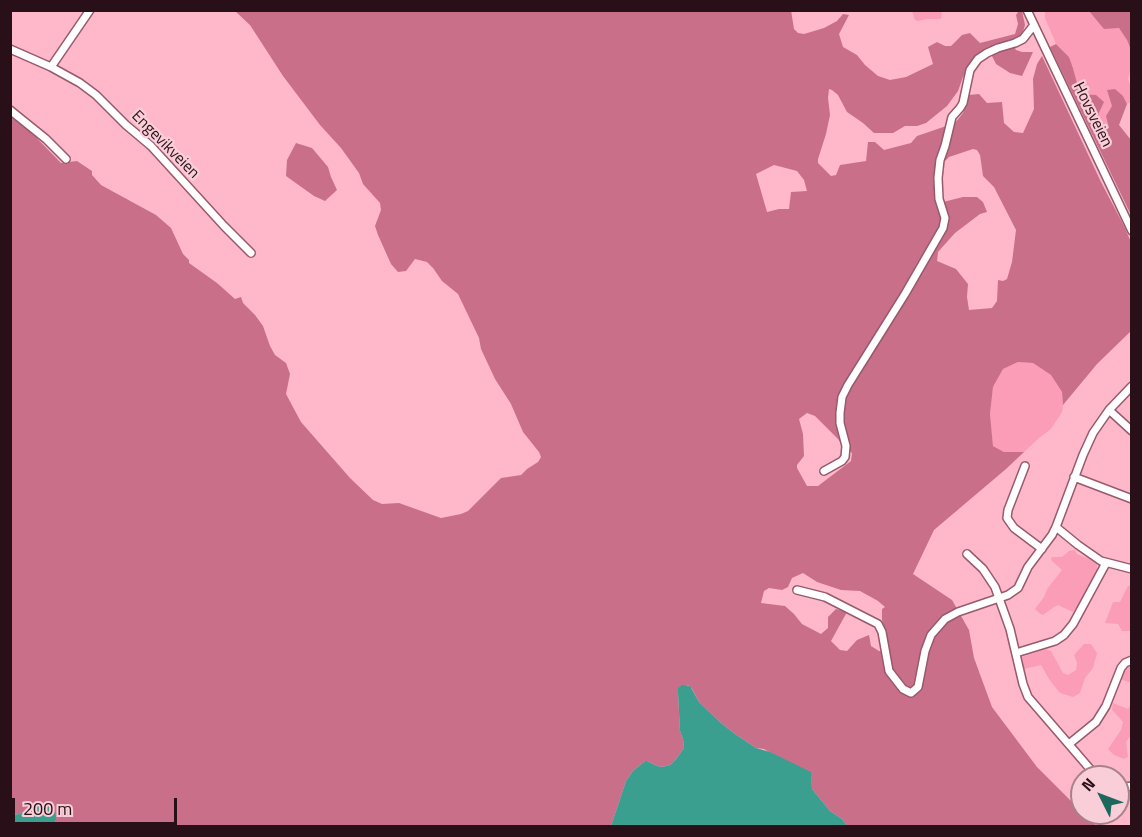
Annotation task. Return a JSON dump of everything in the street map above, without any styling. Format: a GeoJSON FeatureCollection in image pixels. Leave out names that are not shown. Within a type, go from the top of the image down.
{"type":"FeatureCollection","features":[{"type":"Feature","properties":{"kind":"street"},"geometry":{"type":"LineString","coordinates":[[51,67],[90,10]]}},
{"type":"Feature","properties":{"kind":"street","name":"Hovsveien"},"geometry":{"type":"LineString","coordinates":[[1027,10],[1131,231]]}},
{"type":"Feature","properties":{"kind":"street"},"geometry":{"type":"LineString","coordinates":[[824,471],[845,457],[846,446],[840,423],[840,405],[845,391],[943,228],[945,218],[939,199],[938,178],[940,160],[952,117],[963,103],[970,70],[978,60],[993,49],[1023,39],[1034,25]]}},
{"type":"Feature","properties":{"kind":"street","name":"Engevikveien"},"geometry":{"type":"LineString","coordinates":[[10,49],[80,82],[96,95],[151,146],[251,254]]}},
{"type":"Feature","properties":{"kind":"street"},"geometry":{"type":"LineString","coordinates":[[10,111],[46,139],[66,159]]}},
{"type":"Feature","properties":{"kind":"street"},"geometry":{"type":"LineString","coordinates":[[797,590],[825,597],[878,624],[884,640],[889,671],[903,689],[911,693],[918,687],[925,651],[931,635],[945,619],[1008,595],[1018,588],[1028,567],[1056,527],[1089,440],[1109,411],[1131,386]]}},
{"type":"Feature","properties":{"kind":"street"},"geometry":{"type":"LineString","coordinates":[[1109,411],[1131,431]]}},
{"type":"Feature","properties":{"kind":"street"},"geometry":{"type":"LineString","coordinates":[[1025,466],[1006,518],[1014,528],[1042,549]]}},
{"type":"Feature","properties":{"kind":"street"},"geometry":{"type":"LineString","coordinates":[[1074,477],[1131,499]]}},
{"type":"Feature","properties":{"kind":"street"},"geometry":{"type":"LineString","coordinates":[[1056,527],[1106,563],[1131,569]]}},
{"type":"Feature","properties":{"kind":"street"},"geometry":{"type":"LineString","coordinates":[[967,554],[987,573],[999,598],[1010,629],[1023,684],[1029,697],[1087,765]]}},
{"type":"Feature","properties":{"kind":"street"},"geometry":{"type":"LineString","coordinates":[[1016,653],[1055,641],[1067,633],[1106,563]]}},
{"type":"Feature","properties":{"kind":"street"},"geometry":{"type":"LineString","coordinates":[[1069,744],[1096,722],[1106,706],[1121,668],[1131,660]]}},
{"type":"Feature","properties":{"kind":"shaded area"},"geometry":{"type":"Polygon","coordinates":[[[791,10],[794,29],[804,34],[824,28],[837,21],[843,14],[849,15],[839,34],[843,47],[857,55],[878,76],[890,80],[906,77],[933,64],[928,47],[937,42],[951,46],[962,35],[970,33],[980,43],[1015,34],[1018,24],[1016,15],[1022,11],[1025,25],[1022,35],[989,47],[973,60],[958,91],[947,106],[926,123],[905,126],[893,133],[874,133],[847,112],[838,95],[829,89],[830,115],[818,163],[831,176],[836,175],[840,165],[866,161],[868,142],[875,142],[884,150],[911,143],[917,136],[955,123],[963,113],[969,95],[979,94],[987,103],[1002,102],[1004,123],[1014,132],[1023,133],[1034,109],[1033,79],[1042,56],[1131,242],[1131,331],[1097,364],[1063,405],[1062,392],[1051,375],[1033,363],[1018,362],[1003,369],[993,387],[990,414],[993,446],[1004,452],[1024,452],[934,530],[913,574],[952,600],[969,630],[974,658],[992,707],[1037,767],[1070,800],[1070,825],[1096,826],[847,826],[842,819],[830,811],[812,789],[811,776],[764,749],[756,748],[735,734],[699,702],[688,685],[678,693],[680,731],[684,748],[670,765],[662,767],[645,761],[633,771],[626,781],[611,826],[54,826],[56,823],[42,803],[20,814],[11,815],[10,115],[26,127],[61,163],[77,161],[92,171],[92,175],[101,185],[156,215],[171,228],[189,263],[235,299],[241,297],[243,303],[263,326],[275,355],[286,363],[290,374],[286,394],[301,422],[350,478],[373,500],[382,504],[399,503],[441,518],[461,514],[468,511],[501,478],[521,475],[541,457],[523,432],[511,404],[495,379],[458,294],[442,281],[427,262],[415,259],[406,271],[398,272],[391,264],[375,226],[381,210],[380,203],[363,184],[359,173],[341,148],[320,125],[283,76],[250,25],[235,11],[791,10]],[[973,149],[949,157],[941,165],[942,201],[977,197],[983,202],[987,212],[980,214],[955,233],[938,252],[937,261],[956,269],[968,284],[969,310],[992,308],[997,301],[998,280],[1007,279],[1012,262],[1016,230],[994,187],[983,176],[980,155],[977,150],[973,149]],[[774,165],[756,174],[767,212],[789,209],[791,192],[807,191],[804,180],[797,171],[774,165]],[[807,413],[799,419],[803,434],[804,456],[797,468],[807,486],[818,486],[851,461],[852,453],[815,416],[807,413]],[[803,573],[792,578],[788,587],[782,590],[769,588],[764,591],[761,603],[785,606],[802,624],[821,634],[828,628],[828,617],[836,609],[847,612],[831,641],[840,650],[847,651],[857,640],[869,635],[871,646],[887,653],[890,650],[882,620],[882,609],[885,607],[860,591],[841,590],[817,582],[803,573]]]}},
{"type":"Feature","properties":{"kind":"shaded area"},"geometry":{"type":"Polygon","coordinates":[[[912,10],[942,11],[941,19],[918,21],[915,20],[912,10]]]}},
{"type":"Feature","properties":{"kind":"shaded area"},"geometry":{"type":"Polygon","coordinates":[[[1045,11],[1089,11],[1119,28],[1127,40],[1131,50],[1131,68],[1128,79],[1131,87],[1131,102],[1127,104],[1123,96],[1112,107],[1109,129],[1100,131],[1096,119],[1096,95],[1080,95],[1069,57],[1056,44],[1045,18],[1045,11]]]}},
{"type":"Feature","properties":{"kind":"shaded area"},"geometry":{"type":"Polygon","coordinates":[[[1089,11],[1131,11],[1131,50],[1119,28],[1104,29],[1089,11]]]}},
{"type":"Feature","properties":{"kind":"shaded area"},"geometry":{"type":"Polygon","coordinates":[[[1056,44],[1069,57],[1080,94],[1096,95],[1104,102],[1096,119],[1100,130],[1109,128],[1106,116],[1112,106],[1107,90],[1115,89],[1123,96],[1127,104],[1119,125],[1131,140],[1131,215],[1050,47],[1056,44]]]}},
{"type":"Feature","properties":{"kind":"shaded area"},"geometry":{"type":"Polygon","coordinates":[[[1014,46],[1016,50],[1022,52],[1033,52],[1022,76],[1010,73],[996,64],[991,54],[1014,46]]]}},
{"type":"Feature","properties":{"kind":"shaded area"},"geometry":{"type":"Polygon","coordinates":[[[296,143],[312,148],[328,167],[337,190],[325,201],[286,176],[287,160],[296,143]]]}},
{"type":"Feature","properties":{"kind":"shaded area"},"geometry":{"type":"Polygon","coordinates":[[[1018,362],[1033,363],[1051,375],[1062,392],[1063,406],[1062,412],[1051,429],[1024,452],[1004,452],[993,446],[990,414],[993,387],[1003,369],[1018,362]]]}},
{"type":"Feature","properties":{"kind":"shaded area"},"geometry":{"type":"Polygon","coordinates":[[[1075,550],[1077,554],[1097,564],[1097,572],[1088,592],[1073,612],[1058,605],[1043,615],[1039,613],[1035,609],[1062,570],[1051,560],[1052,557],[1062,557],[1069,551],[1075,550]]]}},
{"type":"Feature","properties":{"kind":"shaded area"},"geometry":{"type":"Polygon","coordinates":[[[1131,585],[1131,631],[1122,631],[1118,624],[1105,623],[1113,602],[1120,602],[1128,586],[1131,585]]]}},
{"type":"Feature","properties":{"kind":"shaded area"},"geometry":{"type":"Polygon","coordinates":[[[1084,644],[1091,644],[1097,653],[1093,668],[1085,678],[1080,693],[1073,697],[1060,693],[1041,665],[1024,669],[1022,657],[1046,649],[1051,651],[1063,673],[1068,675],[1076,670],[1077,663],[1074,655],[1084,644]]]}},
{"type":"Feature","properties":{"kind":"shaded area"},"geometry":{"type":"Polygon","coordinates":[[[1131,663],[1131,683],[1120,679],[1131,663]]]}},
{"type":"Feature","properties":{"kind":"shaded area"},"geometry":{"type":"Polygon","coordinates":[[[682,685],[690,686],[699,702],[735,734],[756,748],[770,752],[811,772],[812,789],[830,811],[842,819],[847,826],[611,826],[626,781],[633,771],[645,761],[662,767],[670,765],[684,748],[680,731],[678,693],[678,688],[682,685]]]}},
{"type":"Feature","properties":{"kind":"shaded area"},"geometry":{"type":"Polygon","coordinates":[[[1113,703],[1128,709],[1131,704],[1131,735],[1126,742],[1128,757],[1124,759],[1114,755],[1108,749],[1121,730],[1123,722],[1112,710],[1113,703]]]}},
{"type":"Feature","properties":{"kind":"shaded area"},"geometry":{"type":"Polygon","coordinates":[[[37,803],[45,803],[55,813],[54,826],[11,826],[11,815],[20,814],[37,803]]]}}]}
